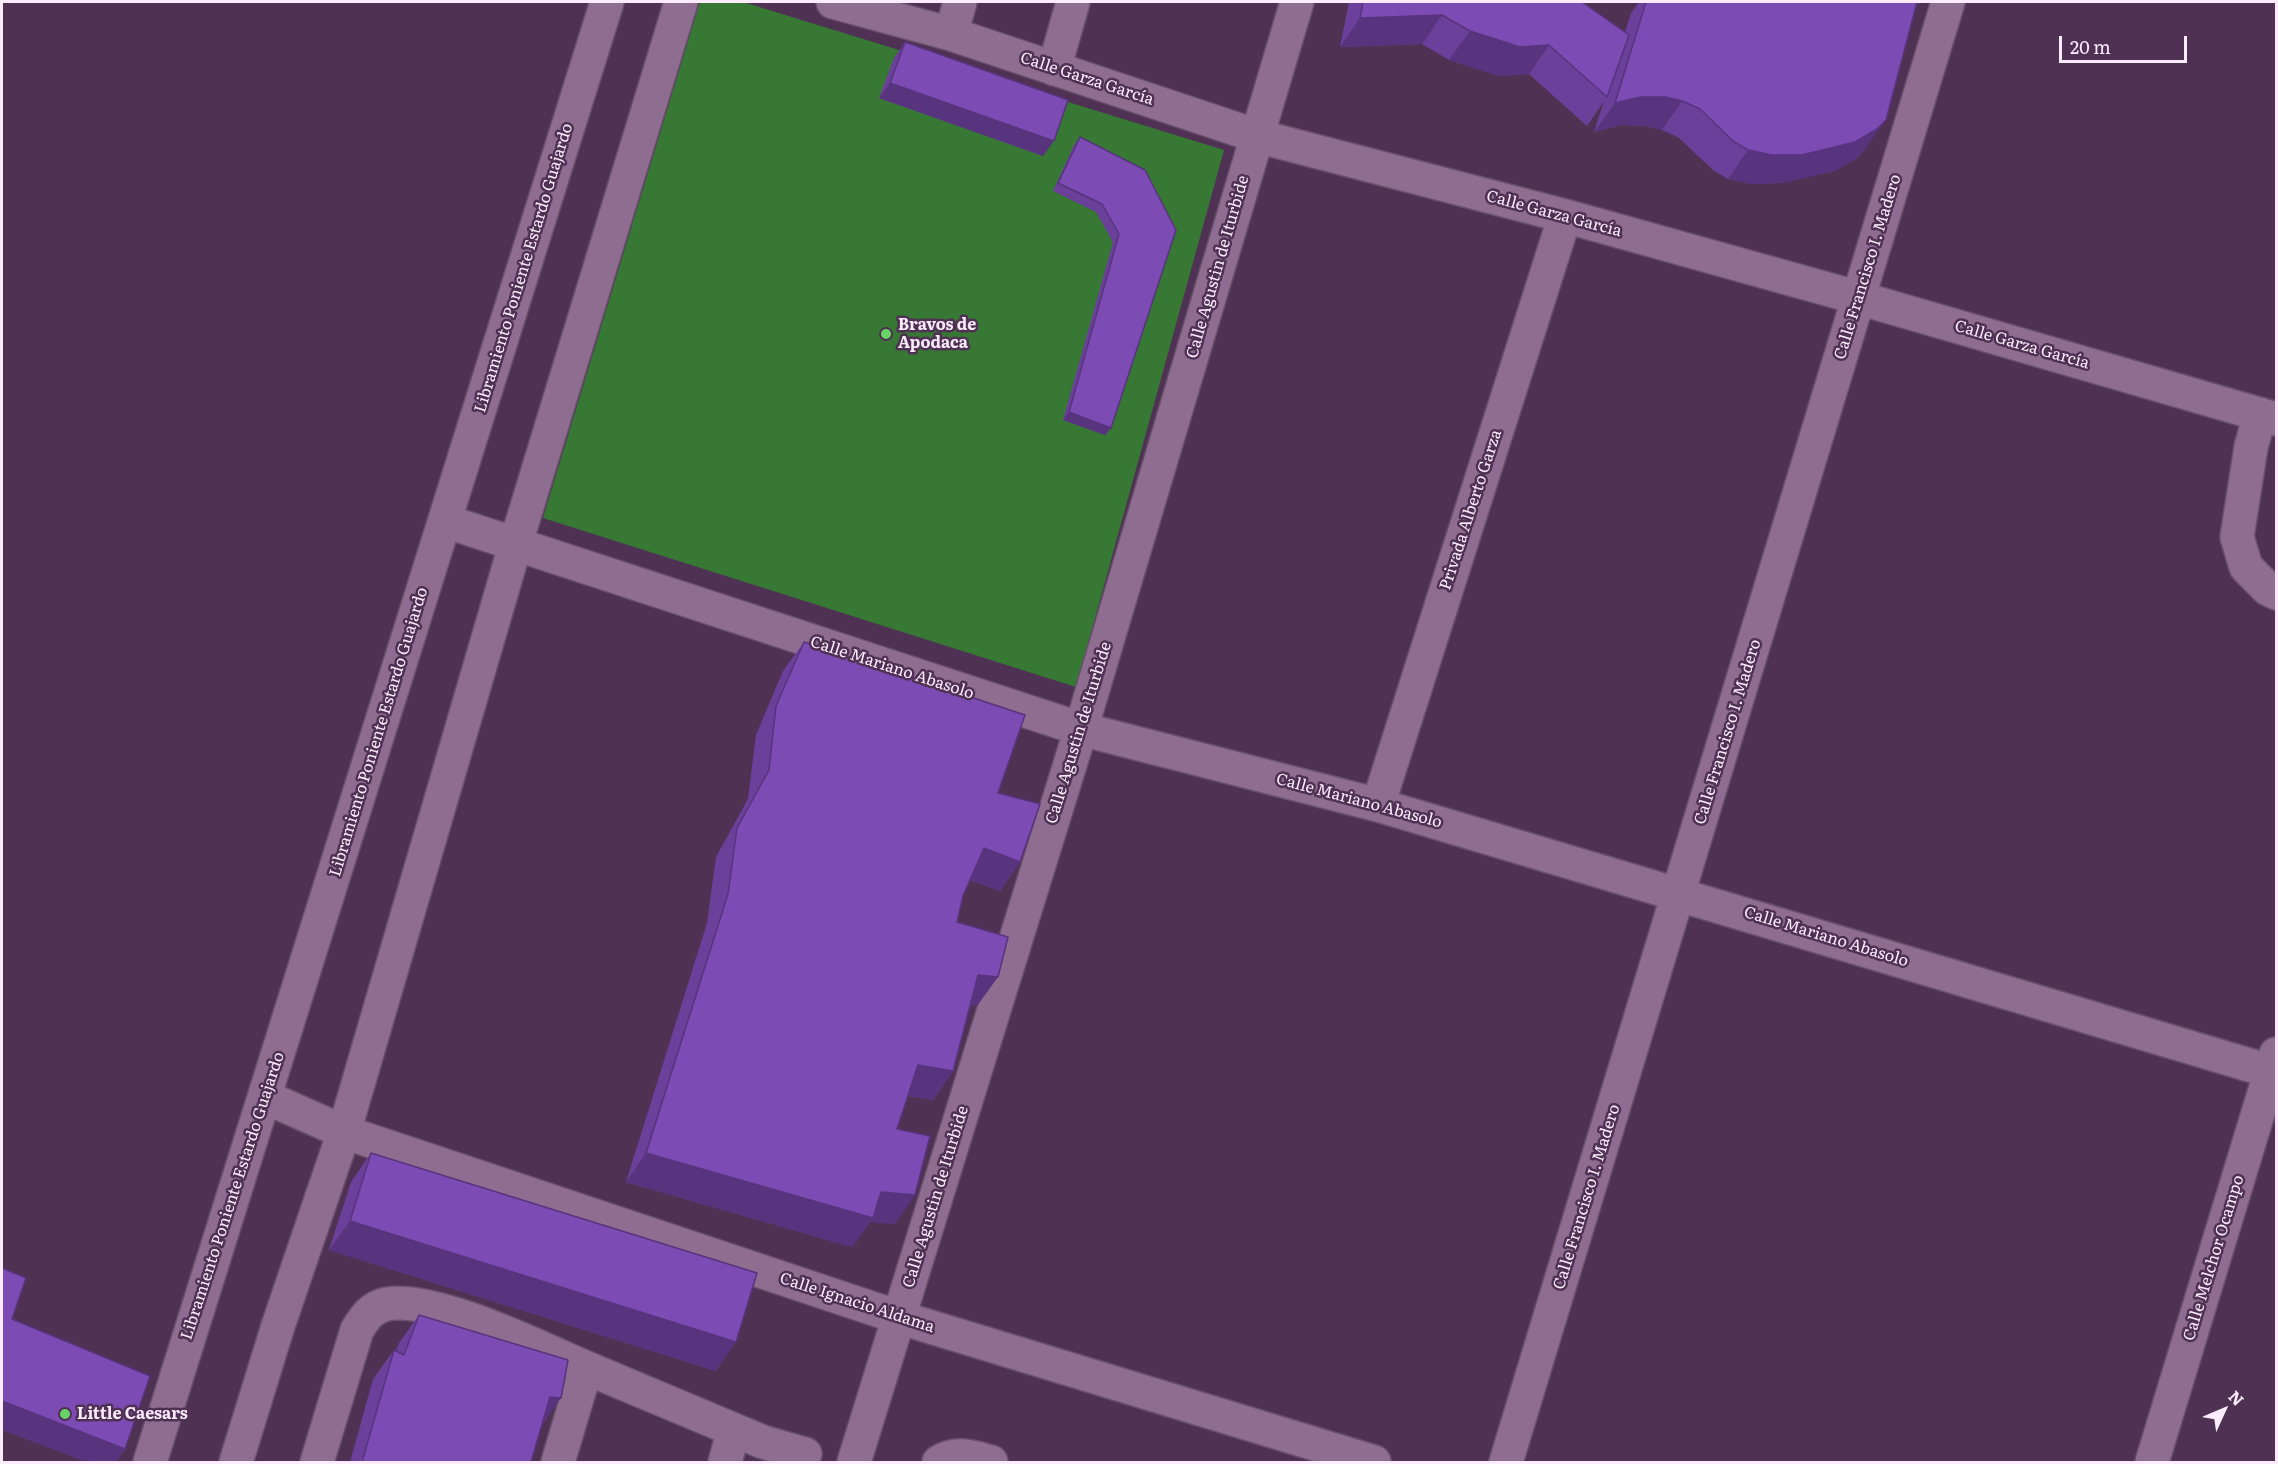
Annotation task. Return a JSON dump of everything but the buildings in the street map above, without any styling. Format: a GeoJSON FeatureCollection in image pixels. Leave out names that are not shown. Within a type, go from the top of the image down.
{"type":"FeatureCollection","features":[{"type":"Feature","properties":{"kind":"street","name":"Libramiento Poniente Estardo Guajardo"},"geometry":{"type":"LineString","coordinates":[[150,1462],[156,1389],[265,1097],[607,2]]}},
{"type":"Feature","properties":{"kind":"street"},"geometry":{"type":"LineString","coordinates":[[236,1462],[278,1326],[344,1132],[515,546],[681,2]]}},
{"type":"Feature","properties":{"kind":"street","name":"Calle Garza García"},"geometry":{"type":"LineString","coordinates":[[833,2],[878,8],[1257,136],[1564,216],[1859,298],[2268,417]]}},
{"type":"Feature","properties":{"kind":"street"},"geometry":{"type":"LineString","coordinates":[[951,34],[960,2]]}},
{"type":"Feature","properties":{"kind":"street"},"geometry":{"type":"LineString","coordinates":[[1054,69],[1073,2]]}},
{"type":"Feature","properties":{"kind":"street","name":"Calle Agustin de Iturbide"},"geometry":{"type":"LineString","coordinates":[[854,1462],[1082,729],[1297,2]]}},
{"type":"Feature","properties":{"kind":"street","name":"Calle Francisco I. Madero"},"geometry":{"type":"LineString","coordinates":[[1506,1462],[1948,2]]}},
{"type":"Feature","properties":{"kind":"street","name":"Privada Alberto Garza"},"geometry":{"type":"LineString","coordinates":[[1378,805],[1564,216]]}},
{"type":"Feature","properties":{"kind":"street"},"geometry":{"type":"LineString","coordinates":[[2268,417],[2252,447],[2237,537],[2246,567],[2268,589],[2277,592]]}},
{"type":"Feature","properties":{"kind":"street","name":"Calle Mariano Abasolo"},"geometry":{"type":"LineString","coordinates":[[445,521],[515,546],[1082,729],[1378,805],[2275,1066]]}},
{"type":"Feature","properties":{"kind":"street","name":"Calle Melchor Ocampo"},"geometry":{"type":"LineString","coordinates":[[2152,1462],[2275,1066]]}},
{"type":"Feature","properties":{"kind":"street","name":"Calle Ignacio Aldama"},"geometry":{"type":"LineString","coordinates":[[265,1097],[344,1132],[898,1317],[1374,1462]]}},
{"type":"Feature","properties":{"kind":"street"},"geometry":{"type":"LineString","coordinates":[[317,1462],[357,1330],[366,1315],[377,1307],[403,1303],[444,1311],[497,1330],[763,1442],[805,1454]]}},
{"type":"Feature","properties":{"kind":"street"},"geometry":{"type":"LineString","coordinates":[[558,1462],[586,1368]]}},
{"type":"Feature","properties":{"kind":"street"},"geometry":{"type":"LineString","coordinates":[[725,1462],[734,1430]]}},
{"type":"Feature","properties":{"kind":"street"},"geometry":{"type":"LineString","coordinates":[[939,1462],[949,1456],[960,1455],[991,1462]]}},
{"type":"Feature","properties":{"kind":"green space","name":"Bravos de Apodaca"},"geometry":{"type":"Polygon","coordinates":[[[700,2],[743,2],[1224,150],[1076,687],[543,518],[700,2]]]}},
{"type":"Feature","properties":{"kind":"place","name":"Bravos de Apodaca"},"geometry":{"type":"Point","coordinates":[886,334]}},
{"type":"Feature","properties":{"kind":"place","name":"Little Caesars"},"geometry":{"type":"Point","coordinates":[65,1414]}}]}
